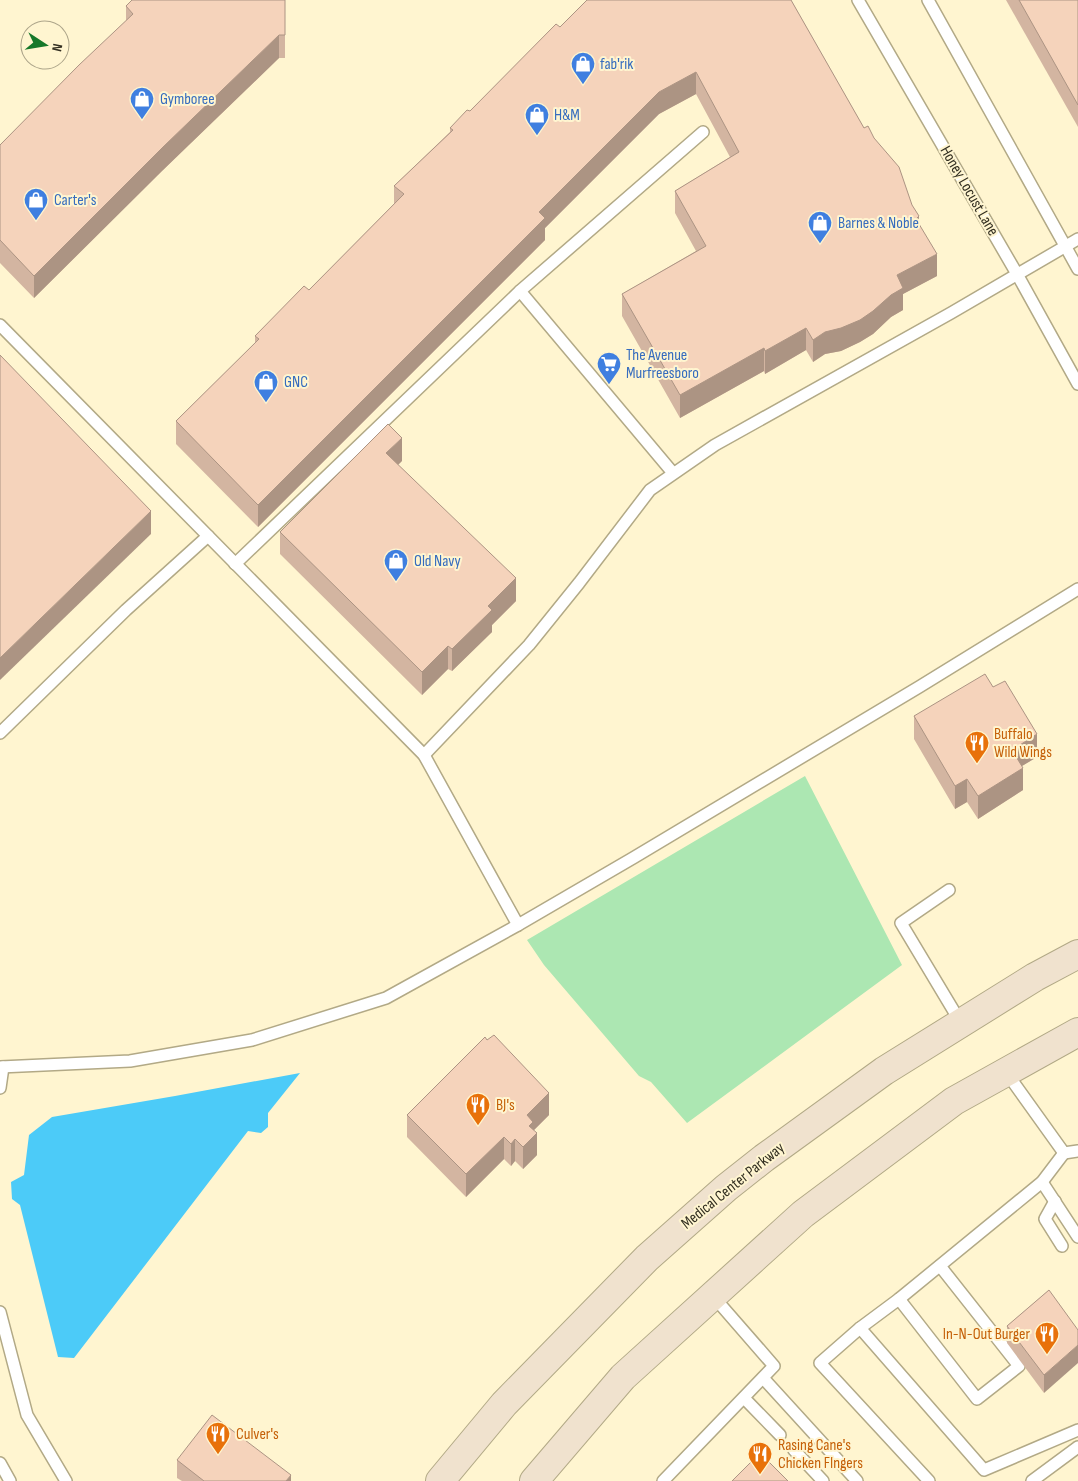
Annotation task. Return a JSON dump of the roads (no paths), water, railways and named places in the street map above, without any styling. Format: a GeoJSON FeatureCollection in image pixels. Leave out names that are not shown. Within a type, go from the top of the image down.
{"type":"FeatureCollection","features":[{"type":"Feature","properties":{"kind":"main road","name":"Medical Center Parkway"},"geometry":{"type":"LineString","coordinates":[[440,1481],[504,1404],[647,1258],[726,1188],[884,1071],[1035,977],[1078,954]]}},
{"type":"Feature","properties":{"kind":"main road"},"geometry":{"type":"LineString","coordinates":[[534,1481],[623,1377],[803,1214],[954,1101],[1078,1032]]}},
{"type":"Feature","properties":{"kind":"lane","name":"Honey Locust Lane"},"geometry":{"type":"LineString","coordinates":[[858,0],[1017,274],[1078,384]]}},
{"type":"Feature","properties":{"kind":"lane"},"geometry":{"type":"LineString","coordinates":[[928,0],[1078,269]]}},
{"type":"Feature","properties":{"kind":"lane"},"geometry":{"type":"LineString","coordinates":[[235,564],[520,291],[703,132]]}},
{"type":"Feature","properties":{"kind":"lane"},"geometry":{"type":"LineString","coordinates":[[424,755],[529,645],[580,583],[650,490],[715,445],[1078,239]]}},
{"type":"Feature","properties":{"kind":"lane"},"geometry":{"type":"LineString","coordinates":[[520,291],[673,473]]}},
{"type":"Feature","properties":{"kind":"lane"},"geometry":{"type":"LineString","coordinates":[[0,324],[424,755],[518,925]]}},
{"type":"Feature","properties":{"kind":"lane"},"geometry":{"type":"LineString","coordinates":[[0,733],[126,610],[208,536]]}},
{"type":"Feature","properties":{"kind":"lane"},"geometry":{"type":"LineString","coordinates":[[0,1088],[2,1067],[130,1061],[252,1040],[386,998],[518,925],[919,687],[1078,589]]}},
{"type":"Feature","properties":{"kind":"lane"},"geometry":{"type":"LineString","coordinates":[[949,890],[901,923],[961,1023]]}},
{"type":"Feature","properties":{"kind":"lane"},"geometry":{"type":"LineString","coordinates":[[1006,1072],[1064,1153]]}},
{"type":"Feature","properties":{"kind":"lane"},"geometry":{"type":"LineString","coordinates":[[929,1481],[820,1363],[860,1328],[899,1299],[1042,1182],[1064,1153],[1078,1151]]}},
{"type":"Feature","properties":{"kind":"lane"},"geometry":{"type":"LineString","coordinates":[[1042,1182],[1078,1237]]}},
{"type":"Feature","properties":{"kind":"lane"},"geometry":{"type":"LineString","coordinates":[[1055,1201],[1046,1219],[1062,1246]]}},
{"type":"Feature","properties":{"kind":"lane"},"geometry":{"type":"LineString","coordinates":[[899,1299],[977,1399],[1018,1366],[940,1266]]}},
{"type":"Feature","properties":{"kind":"lane"},"geometry":{"type":"LineString","coordinates":[[663,1481],[774,1366],[713,1296]]}},
{"type":"Feature","properties":{"kind":"lane"},"geometry":{"type":"LineString","coordinates":[[0,1312],[26,1415],[66,1481]]}},
{"type":"Feature","properties":{"kind":"lane"},"geometry":{"type":"LineString","coordinates":[[860,1328],[984,1470],[1078,1430]]}},
{"type":"Feature","properties":{"kind":"lane"},"geometry":{"type":"LineString","coordinates":[[763,1378],[857,1481]]}},
{"type":"Feature","properties":{"kind":"lane"},"geometry":{"type":"LineString","coordinates":[[744,1398],[780,1435]]}},
{"type":"Feature","properties":{"kind":"lane"},"geometry":{"type":"LineString","coordinates":[[1032,1481],[1078,1447]]}},
{"type":"Feature","properties":{"kind":"lane"},"geometry":{"type":"LineString","coordinates":[[794,1450],[823,1481]]}},
{"type":"Feature","properties":{"kind":"lane"},"geometry":{"type":"LineString","coordinates":[[0,1463],[10,1481]]}},
{"type":"Feature","properties":{"kind":"water"},"geometry":{"type":"Polygon","coordinates":[[[300,1073],[268,1113],[268,1127],[261,1133],[248,1131],[74,1358],[58,1357],[20,1205],[12,1199],[11,1182],[24,1175],[29,1135],[52,1117],[300,1073]]]}},
{"type":"Feature","properties":{"kind":"place","name":"fab'rik"},"geometry":{"type":"Point","coordinates":[583,85]}},
{"type":"Feature","properties":{"kind":"place","name":"Gymboree"},"geometry":{"type":"Point","coordinates":[142,120]}},
{"type":"Feature","properties":{"kind":"place","name":"H&M"},"geometry":{"type":"Point","coordinates":[537,136]}},
{"type":"Feature","properties":{"kind":"place","name":"Carter's"},"geometry":{"type":"Point","coordinates":[36,221]}},
{"type":"Feature","properties":{"kind":"place","name":"Barnes & Noble"},"geometry":{"type":"Point","coordinates":[820,244]}},
{"type":"Feature","properties":{"kind":"place","name":"The Avenue Murfreesboro"},"geometry":{"type":"Point","coordinates":[609,385]}},
{"type":"Feature","properties":{"kind":"place","name":"GNC"},"geometry":{"type":"Point","coordinates":[266,403]}},
{"type":"Feature","properties":{"kind":"place","name":"Old Navy"},"geometry":{"type":"Point","coordinates":[396,582]}},
{"type":"Feature","properties":{"kind":"place","name":"Buffalo Wild Wings"},"geometry":{"type":"Point","coordinates":[977,764]}},
{"type":"Feature","properties":{"kind":"place","name":"BJ's"},"geometry":{"type":"Point","coordinates":[478,1126]}},
{"type":"Feature","properties":{"kind":"place","name":"In-N-Out Burger"},"geometry":{"type":"Point","coordinates":[1047,1355]}},
{"type":"Feature","properties":{"kind":"place","name":"Culver's"},"geometry":{"type":"Point","coordinates":[218,1455]}},
{"type":"Feature","properties":{"kind":"place","name":"Rasing Cane's Chicken FIngers"},"geometry":{"type":"Point","coordinates":[760,1475]}}]}
